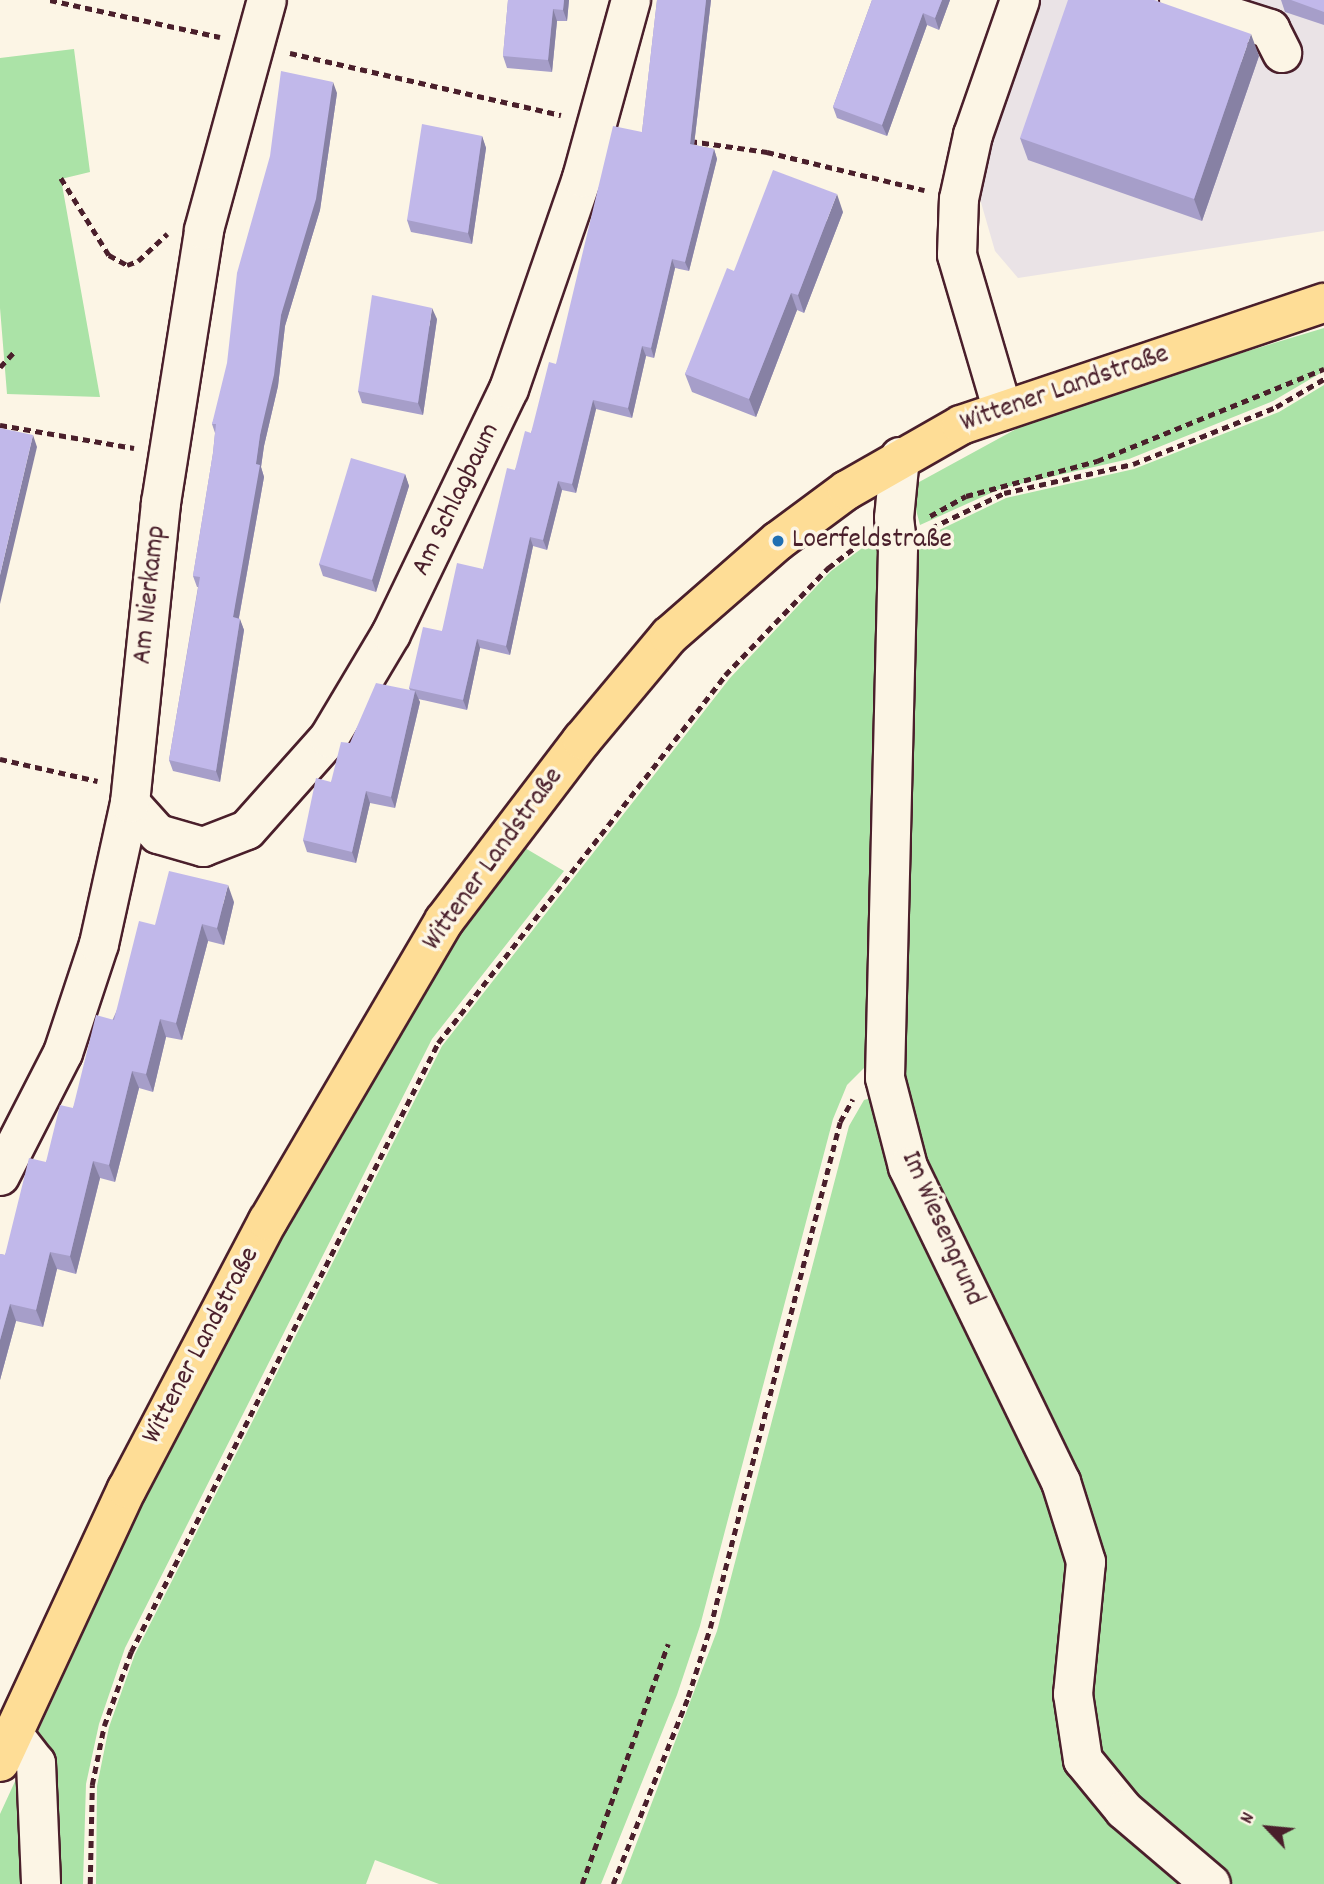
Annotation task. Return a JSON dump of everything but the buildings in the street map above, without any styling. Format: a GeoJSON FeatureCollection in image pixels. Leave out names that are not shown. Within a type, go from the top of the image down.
{"type":"FeatureCollection","features":[{"type":"Feature","properties":{"kind":"main road","name":"Wittener Landstraße"},"geometry":{"type":"LineString","coordinates":[[6,1748],[127,1489],[268,1221],[444,920],[582,740],[669,636],[778,541],[900,457],[1002,408],[1324,303]]}},
{"type":"Feature","properties":{"kind":"street","name":"Am Nierkamp"},"geometry":{"type":"LineString","coordinates":[[0,1176],[62,1053],[99,944],[130,803],[168,454],[212,199],[267,0]]}},
{"type":"Feature","properties":{"kind":"street","name":"Am Schlagbaum"},"geometry":{"type":"LineString","coordinates":[[130,803],[158,834],[203,847],[247,830],[329,738],[391,634],[509,389],[599,124],[631,0]]}},
{"type":"Feature","properties":{"kind":"street"},"geometry":{"type":"LineString","coordinates":[[1002,408],[957,255],[959,198],[981,110],[1020,0]]}},
{"type":"Feature","properties":{"kind":"street"},"geometry":{"type":"LineString","coordinates":[[1179,0],[1270,29],[1282,52]]}},
{"type":"Feature","properties":{"kind":"street","name":"Im Wiesengrund"},"geometry":{"type":"LineString","coordinates":[[900,457],[896,534],[885,1078],[908,1167],[1061,1482],[1086,1562],[1073,1694],[1083,1760],[1124,1810],[1211,1884]]}},
{"type":"Feature","properties":{"kind":"street"},"geometry":{"type":"LineString","coordinates":[[6,1748],[36,1763],[41,1884]]}},
{"type":"Feature","properties":{"kind":"path"},"geometry":{"type":"LineString","coordinates":[[50,0],[255,44],[599,124]]}},
{"type":"Feature","properties":{"kind":"path"},"geometry":{"type":"LineString","coordinates":[[681,139],[767,152],[959,198]]}},
{"type":"Feature","properties":{"kind":"path"},"geometry":{"type":"LineString","coordinates":[[61,178],[109,255],[127,265],[138,261],[212,199]]}},
{"type":"Feature","properties":{"kind":"path"},"geometry":{"type":"LineString","coordinates":[[0,367],[13,353]]}},
{"type":"Feature","properties":{"kind":"path"},"geometry":{"type":"LineString","coordinates":[[90,1884],[92,1785],[104,1726],[131,1652],[438,1043],[725,675],[828,568],[966,496],[1097,461],[1324,369]]}},
{"type":"Feature","properties":{"kind":"path"},"geometry":{"type":"LineString","coordinates":[[896,534],[923,531],[1004,493],[1133,464],[1276,407],[1324,379]]}},
{"type":"Feature","properties":{"kind":"path"},"geometry":{"type":"LineString","coordinates":[[0,425],[168,454]]}},
{"type":"Feature","properties":{"kind":"path"},"geometry":{"type":"LineString","coordinates":[[0,758],[69,775]]}},
{"type":"Feature","properties":{"kind":"path"},"geometry":{"type":"LineString","coordinates":[[613,1884],[688,1697],[710,1628],[841,1122],[856,1094],[873,1081],[885,1078]]}},
{"type":"Feature","properties":{"kind":"path"},"geometry":{"type":"LineString","coordinates":[[582,1884],[668,1644]]}},
{"type":"Feature","properties":{"kind":"shaded area"},"geometry":{"type":"Polygon","coordinates":[[[1040,0],[1324,0],[1324,231],[1018,278],[995,251],[980,199],[988,145],[1040,0]]]}},
{"type":"Feature","properties":{"kind":"green space"},"geometry":{"type":"Polygon","coordinates":[[[74,49],[90,172],[61,179],[100,397],[7,394],[0,308],[0,58],[74,49]]]}},
{"type":"Feature","properties":{"kind":"green space"},"geometry":{"type":"Polygon","coordinates":[[[1324,328],[1324,371],[1273,401],[1129,459],[1002,488],[920,525],[910,487],[1049,411],[1324,328]]]}},
{"type":"Feature","properties":{"kind":"green space"},"geometry":{"type":"Polygon","coordinates":[[[1324,385],[1324,1884],[1226,1884],[1094,1756],[1088,1693],[1093,1562],[916,1165],[893,1076],[905,553],[927,536],[1006,498],[1134,469],[1279,412],[1324,385]]]}},
{"type":"Feature","properties":{"kind":"green space"},"geometry":{"type":"Polygon","coordinates":[[[876,538],[886,570],[866,1066],[847,1085],[833,1119],[700,1626],[677,1695],[601,1884],[439,1884],[375,1860],[366,1884],[96,1884],[97,1786],[109,1727],[135,1654],[442,1046],[730,678],[831,571],[876,538]]]}},
{"type":"Feature","properties":{"kind":"green space"},"geometry":{"type":"Polygon","coordinates":[[[525,848],[564,871],[432,1039],[125,1648],[99,1724],[86,1784],[83,1884],[0,1884],[0,1814],[145,1499],[281,1230],[462,930],[525,848]]]}},
{"type":"Feature","properties":{"kind":"green space"},"geometry":{"type":"Polygon","coordinates":[[[878,1096],[1052,1484],[1072,1560],[1075,1763],[1196,1884],[621,1884],[717,1631],[849,1126],[864,1100],[878,1096]]]}},
{"type":"Feature","properties":{"kind":"place","name":"Loerfeldstraße"},"geometry":{"type":"Point","coordinates":[778,541]}}]}
